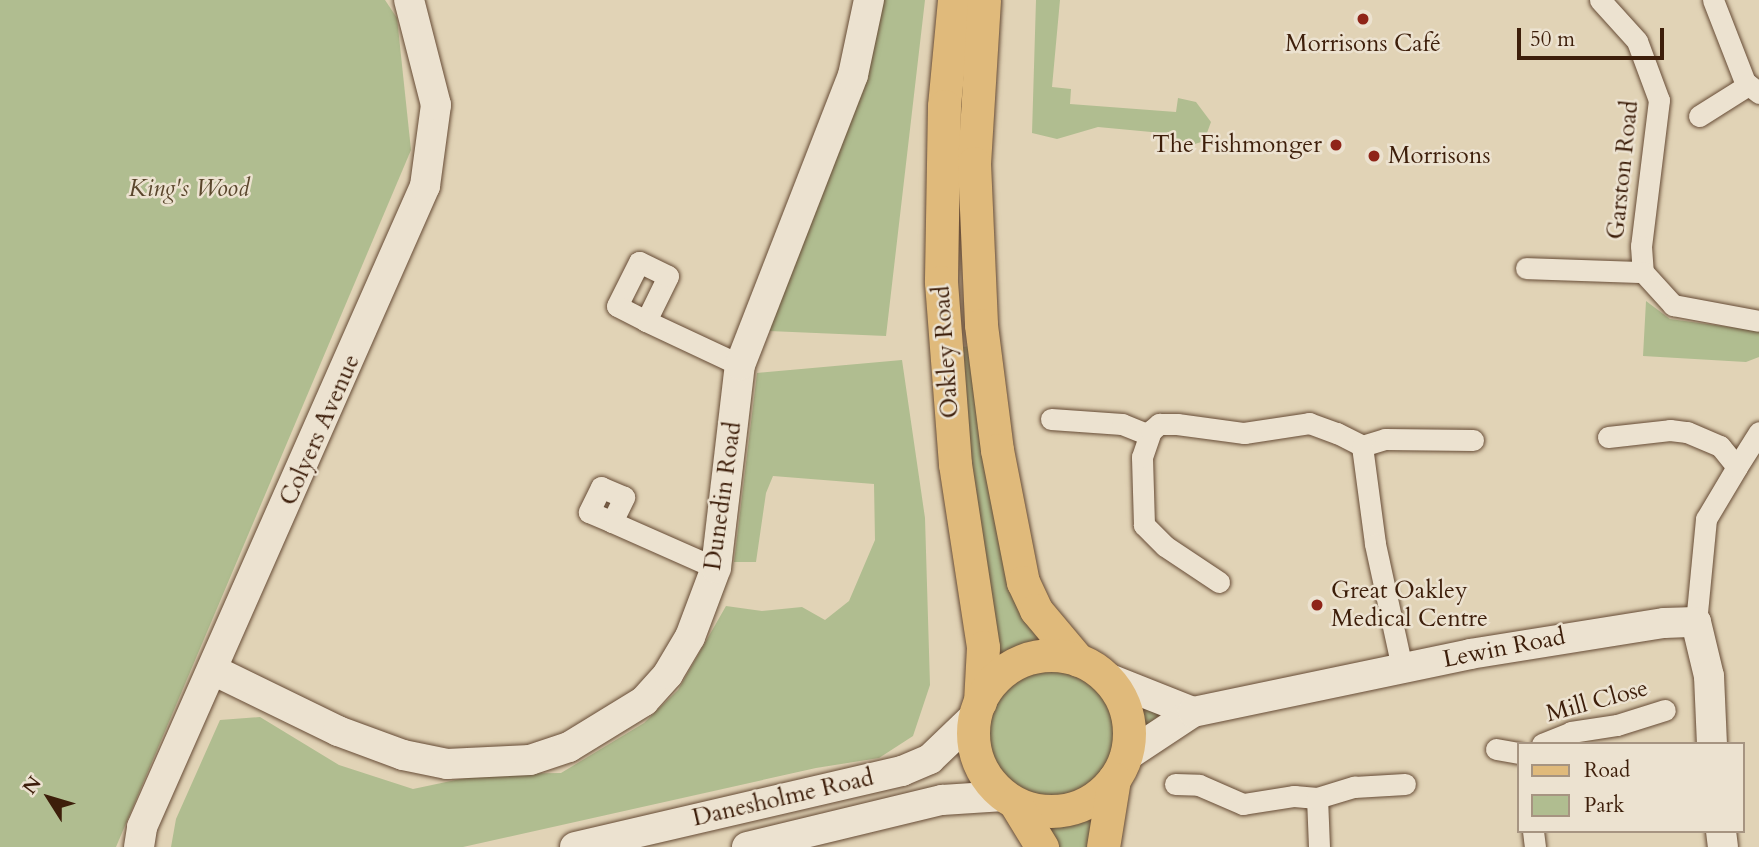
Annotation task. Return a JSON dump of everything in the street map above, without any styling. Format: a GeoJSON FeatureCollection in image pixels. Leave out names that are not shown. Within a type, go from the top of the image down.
{"type":"FeatureCollection","features":[{"type":"Feature","properties":{"kind":"main road","name":"Oakley Road"},"geometry":{"type":"LineString","coordinates":[[954,0],[943,133],[941,282],[955,464],[983,638],[977,709]]}},
{"type":"Feature","properties":{"kind":"main road","name":"Oakley Road"},"geometry":{"type":"LineString","coordinates":[[984,0],[977,80],[975,214],[981,325],[997,450],[1023,582],[1036,610],[1078,660]]}},
{"type":"Feature","properties":{"kind":"main road"},"geometry":{"type":"LineString","coordinates":[[1042,847],[978,760],[977,709],[992,682],[1010,667],[1032,657],[1078,660],[1107,678],[1127,715],[1120,768],[1103,847]]}},
{"type":"Feature","properties":{"kind":"main road"},"geometry":{"type":"LineString","coordinates":[[1009,799],[1036,810],[1069,808],[1098,795],[1120,768]]}},
{"type":"Feature","properties":{"kind":"street","name":"Colyers Avenue"},"geometry":{"type":"LineString","coordinates":[[139,847],[142,827],[215,671],[425,186],[436,105],[409,0]]}},
{"type":"Feature","properties":{"kind":"street","name":"Dunedin Road"},"geometry":{"type":"LineString","coordinates":[[215,671],[338,731],[403,755],[447,764],[530,760],[569,747],[644,701],[691,637],[716,568],[740,365],[853,75],[869,0]]}},
{"type":"Feature","properties":{"kind":"street","name":"Garston Road"},"geometry":{"type":"LineString","coordinates":[[1601,0],[1637,41],[1659,100],[1641,246],[1643,272],[1672,305],[1759,321]]}},
{"type":"Feature","properties":{"kind":"street"},"geometry":{"type":"LineString","coordinates":[[1699,116],[1753,89],[1713,0]]}},
{"type":"Feature","properties":{"kind":"street"},"geometry":{"type":"LineString","coordinates":[[1526,268],[1643,272]]}},
{"type":"Feature","properties":{"kind":"street"},"geometry":{"type":"LineString","coordinates":[[646,321],[740,365]]}},
{"type":"Feature","properties":{"kind":"street"},"geometry":{"type":"LineString","coordinates":[[1051,419],[1122,424],[1149,435]]}},
{"type":"Feature","properties":{"kind":"street"},"geometry":{"type":"LineString","coordinates":[[1219,582],[1165,546],[1144,525],[1142,457],[1149,435],[1159,424],[1234,433],[1309,423],[1362,446],[1385,439],[1473,440]]}},
{"type":"Feature","properties":{"kind":"street"},"geometry":{"type":"LineString","coordinates":[[1608,437],[1687,432],[1720,446],[1737,467]]}},
{"type":"Feature","properties":{"kind":"street"},"geometry":{"type":"LineString","coordinates":[[1713,742],[1709,676],[1696,622],[1706,519],[1759,432]]}},
{"type":"Feature","properties":{"kind":"street"},"geometry":{"type":"LineString","coordinates":[[1362,446],[1375,544],[1402,668]]}},
{"type":"Feature","properties":{"kind":"street"},"geometry":{"type":"LineString","coordinates":[[612,522],[716,568]]}},
{"type":"Feature","properties":{"kind":"street","name":"Lewin Road"},"geometry":{"type":"LineString","coordinates":[[1120,768],[1193,712],[1581,633],[1696,622]]}},
{"type":"Feature","properties":{"kind":"street"},"geometry":{"type":"LineString","coordinates":[[1107,678],[1193,712]]}},
{"type":"Feature","properties":{"kind":"street","name":"Danesholme Road"},"geometry":{"type":"LineString","coordinates":[[575,847],[902,771],[930,759],[977,709]]}},
{"type":"Feature","properties":{"kind":"street","name":"Mill Close"},"geometry":{"type":"LineString","coordinates":[[1547,742],[1571,732],[1617,725],[1665,710]]}},
{"type":"Feature","properties":{"kind":"street"},"geometry":{"type":"LineString","coordinates":[[1496,749],[1518,752]]}},
{"type":"Feature","properties":{"kind":"street"},"geometry":{"type":"LineString","coordinates":[[1175,784],[1199,785],[1243,804],[1294,796],[1317,798],[1353,787],[1405,784]]}},
{"type":"Feature","properties":{"kind":"street"},"geometry":{"type":"LineString","coordinates":[[1317,798],[1319,847]]}},
{"type":"Feature","properties":{"kind":"street","name":"Danesholme Road"},"geometry":{"type":"LineString","coordinates":[[747,847],[942,800],[1009,799]]}},
{"type":"Feature","properties":{"kind":"green space","name":"King's Wood"},"geometry":{"type":"Polygon","coordinates":[[[0,0],[385,0],[397,18],[411,150],[116,847],[0,847],[0,0]]]}},
{"type":"Feature","properties":{"kind":"green space"},"geometry":{"type":"Polygon","coordinates":[[[873,0],[925,0],[886,336],[769,331],[819,188],[873,0]]]}},
{"type":"Feature","properties":{"kind":"green space"},"geometry":{"type":"Polygon","coordinates":[[[1036,0],[1060,0],[1052,87],[1071,89],[1070,104],[1176,112],[1178,98],[1196,102],[1211,122],[1204,141],[1192,145],[1162,133],[1098,127],[1057,139],[1032,133],[1036,0]]]}},
{"type":"Feature","properties":{"kind":"green space"},"geometry":{"type":"Polygon","coordinates":[[[1646,301],[1670,319],[1759,331],[1759,357],[1746,362],[1643,356],[1646,301]]]}},
{"type":"Feature","properties":{"kind":"green space"},"geometry":{"type":"Polygon","coordinates":[[[972,346],[1050,643],[1012,649],[996,663],[953,348],[972,346]]]}},
{"type":"Feature","properties":{"kind":"green space"},"geometry":{"type":"Polygon","coordinates":[[[902,360],[925,518],[930,685],[913,736],[879,758],[816,768],[463,847],[171,847],[176,819],[220,720],[260,717],[339,765],[413,789],[484,774],[561,773],[644,723],[678,690],[726,606],[762,611],[802,607],[825,620],[849,601],[875,540],[874,484],[773,476],[766,493],[756,562],[734,562],[757,373],[902,360]]]}},
{"type":"Feature","properties":{"kind":"green space"},"geometry":{"type":"Polygon","coordinates":[[[1051,665],[1077,670],[1098,685],[1113,706],[1118,732],[1113,758],[1098,779],[1077,794],[1051,799],[1025,794],[1004,779],[989,758],[984,732],[989,706],[1004,685],[1025,670],[1051,665]]]}},
{"type":"Feature","properties":{"kind":"green space"},"geometry":{"type":"Polygon","coordinates":[[[1132,699],[1162,713],[1138,732],[1136,715],[1132,699]]]}},
{"type":"Feature","properties":{"kind":"green space"},"geometry":{"type":"Polygon","coordinates":[[[1094,809],[1091,847],[1054,847],[1042,824],[1094,809]]]}},
{"type":"Feature","properties":{"kind":"place","name":"Morrisons Café"},"geometry":{"type":"Point","coordinates":[1363,19]}},
{"type":"Feature","properties":{"kind":"place","name":"The Fishmonger"},"geometry":{"type":"Point","coordinates":[1336,145]}},
{"type":"Feature","properties":{"kind":"place","name":"Morrisons"},"geometry":{"type":"Point","coordinates":[1374,156]}},
{"type":"Feature","properties":{"kind":"place","name":"Great Oakley Medical Centre"},"geometry":{"type":"Point","coordinates":[1317,605]}}]}
